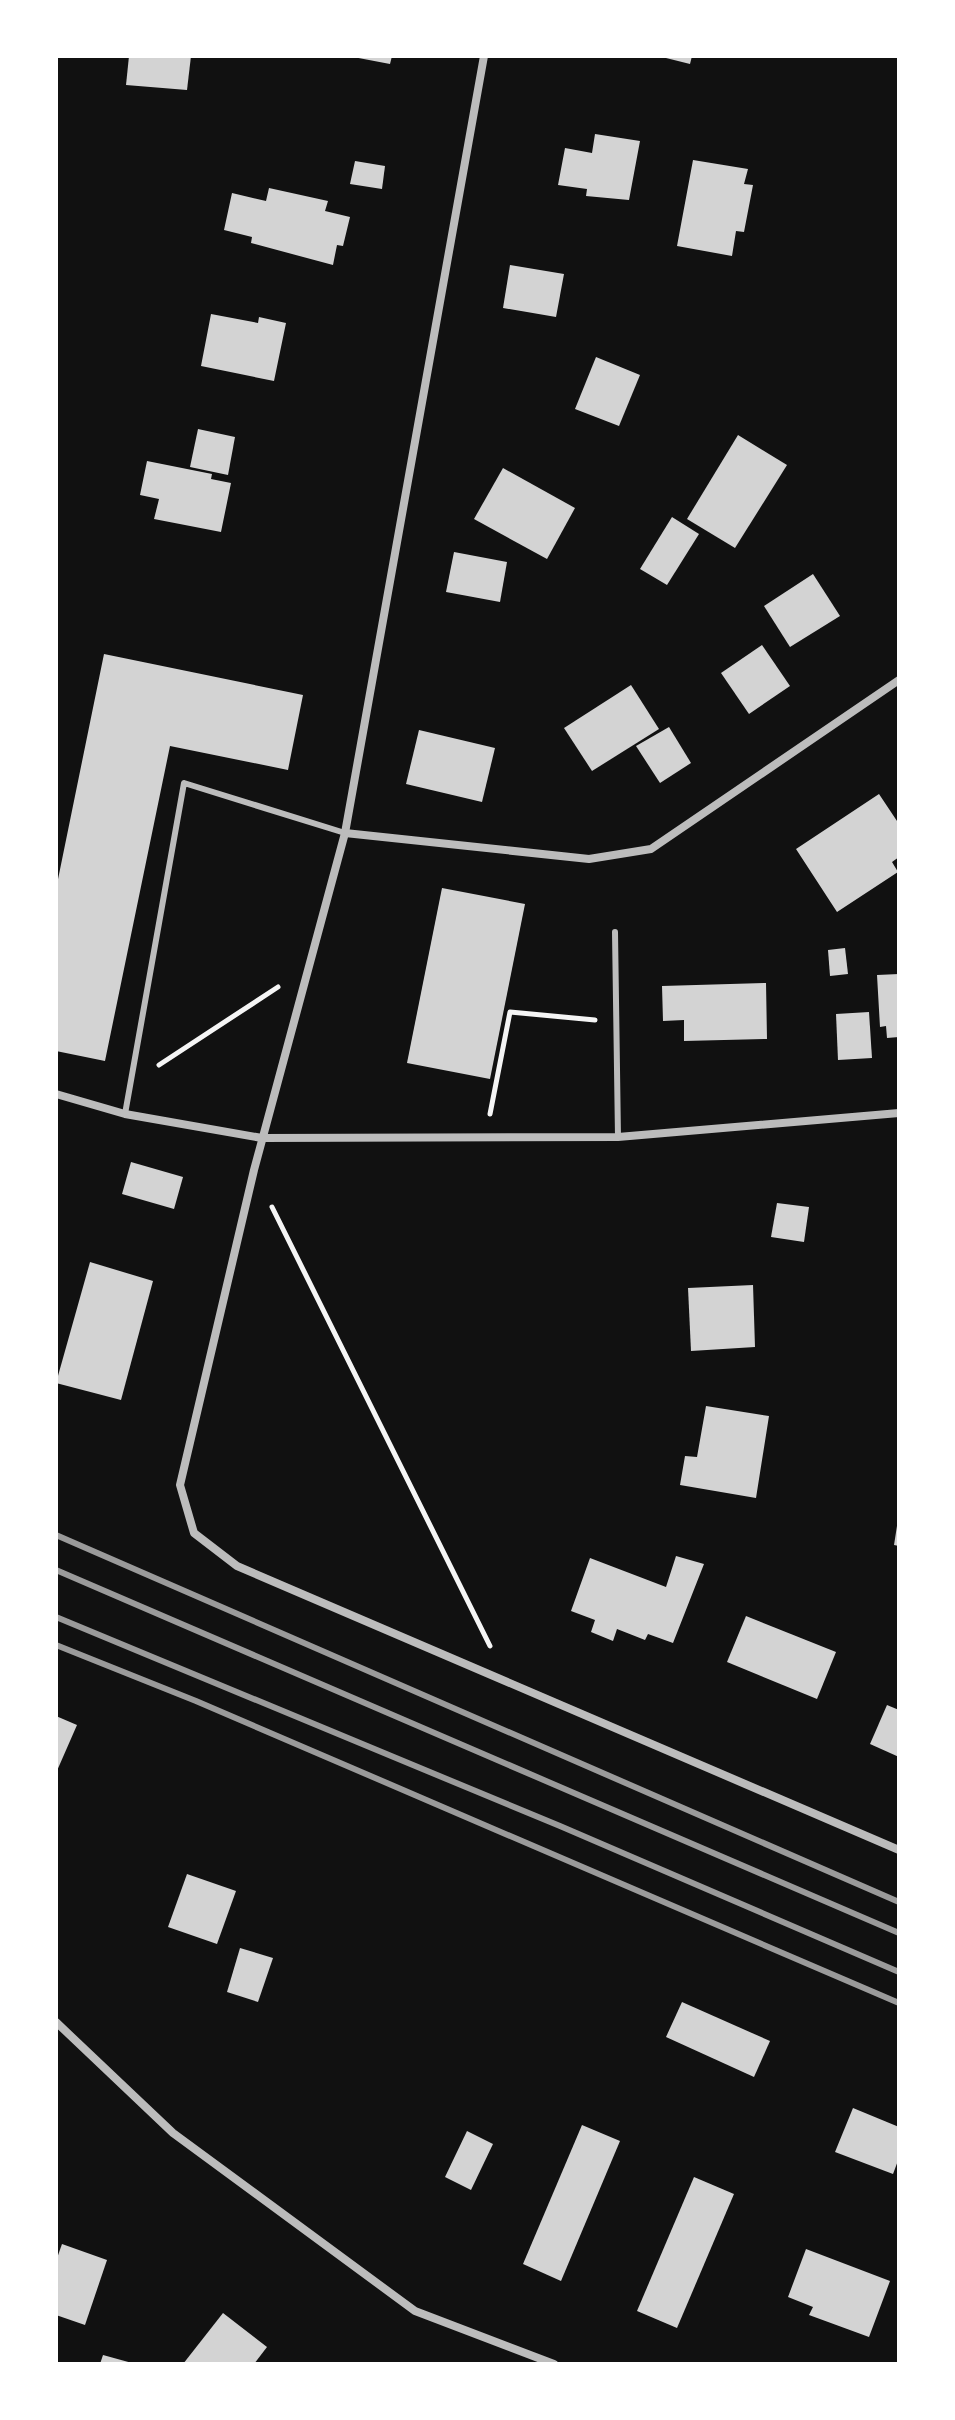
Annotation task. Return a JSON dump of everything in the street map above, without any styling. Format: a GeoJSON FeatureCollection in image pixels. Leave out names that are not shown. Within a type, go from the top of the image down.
{"type":"FeatureCollection","features":[{"type":"Feature","properties":{"kind":"street"},"geometry":{"type":"LineString","coordinates":[[484,56],[345,833],[262,1138],[180,1485],[194,1533],[237,1566],[899,1850]]}},
{"type":"Feature","properties":{"kind":"street"},"geometry":{"type":"LineString","coordinates":[[345,833],[589,859],[651,849],[899,680]]}},
{"type":"Feature","properties":{"kind":"street"},"geometry":{"type":"LineString","coordinates":[[56,1094],[125,1114],[262,1138],[618,1137],[899,1113]]}},
{"type":"Feature","properties":{"kind":"street"},"geometry":{"type":"LineString","coordinates":[[56,2022],[173,2133],[415,2311],[554,2364]]}},
{"type":"Feature","properties":{"kind":"lane"},"geometry":{"type":"LineString","coordinates":[[125,1114],[184,783],[345,833]]}},
{"type":"Feature","properties":{"kind":"lane"},"geometry":{"type":"LineString","coordinates":[[615,932],[618,1137]]}},
{"type":"Feature","properties":{"kind":"path"},"geometry":{"type":"LineString","coordinates":[[131,1083],[309,967]]}},
{"type":"Feature","properties":{"kind":"path"},"geometry":{"type":"LineString","coordinates":[[486,1137],[510,1012],[616,1022]]}},
{"type":"Feature","properties":{"kind":"path"},"geometry":{"type":"LineString","coordinates":[[254,1170],[507,1681]]}},
{"type":"Feature","properties":{"kind":"building"},"geometry":{"type":"Polygon","coordinates":[[[129,56],[191,56],[187,90],[126,85],[129,56]]]}},
{"type":"Feature","properties":{"kind":"building"},"geometry":{"type":"Polygon","coordinates":[[[348,56],[392,56],[390,64],[348,56]]]}},
{"type":"Feature","properties":{"kind":"building"},"geometry":{"type":"Polygon","coordinates":[[[658,56],[692,56],[690,64],[658,56]]]}},
{"type":"Feature","properties":{"kind":"building"},"geometry":{"type":"Polygon","coordinates":[[[595,134],[640,141],[629,200],[586,196],[587,189],[558,185],[565,148],[592,153],[595,134]]]}},
{"type":"Feature","properties":{"kind":"building"},"geometry":{"type":"Polygon","coordinates":[[[693,160],[748,169],[744,184],[753,185],[744,232],[736,231],[732,256],[677,246],[693,160]]]}},
{"type":"Feature","properties":{"kind":"building"},"geometry":{"type":"Polygon","coordinates":[[[355,161],[385,166],[382,189],[350,184],[355,161]]]}},
{"type":"Feature","properties":{"kind":"building"},"geometry":{"type":"Polygon","coordinates":[[[269,188],[328,201],[325,211],[350,217],[343,246],[337,245],[333,265],[251,243],[252,237],[224,230],[232,193],[266,201],[269,188]]]}},
{"type":"Feature","properties":{"kind":"building"},"geometry":{"type":"Polygon","coordinates":[[[510,265],[564,274],[556,317],[503,308],[510,265]]]}},
{"type":"Feature","properties":{"kind":"building"},"geometry":{"type":"Polygon","coordinates":[[[211,314],[258,323],[259,317],[286,323],[274,381],[201,366],[211,314]]]}},
{"type":"Feature","properties":{"kind":"building"},"geometry":{"type":"Polygon","coordinates":[[[596,357],[640,375],[619,426],[575,409],[596,357]]]}},
{"type":"Feature","properties":{"kind":"building"},"geometry":{"type":"Polygon","coordinates":[[[198,429],[235,437],[228,475],[190,467],[198,429]]]}},
{"type":"Feature","properties":{"kind":"building"},"geometry":{"type":"Polygon","coordinates":[[[738,435],[787,465],[735,548],[687,519],[738,435]]]}},
{"type":"Feature","properties":{"kind":"building"},"geometry":{"type":"Polygon","coordinates":[[[147,461],[212,474],[211,479],[231,483],[221,532],[154,519],[159,499],[140,495],[147,461]]]}},
{"type":"Feature","properties":{"kind":"building"},"geometry":{"type":"Polygon","coordinates":[[[503,468],[575,508],[547,559],[474,519],[503,468]]]}},
{"type":"Feature","properties":{"kind":"building"},"geometry":{"type":"Polygon","coordinates":[[[672,517],[699,534],[667,585],[640,569],[672,517]]]}},
{"type":"Feature","properties":{"kind":"building"},"geometry":{"type":"Polygon","coordinates":[[[454,552],[507,562],[500,602],[446,592],[454,552]]]}},
{"type":"Feature","properties":{"kind":"building"},"geometry":{"type":"Polygon","coordinates":[[[813,574],[840,616],[790,647],[764,606],[813,574]]]}},
{"type":"Feature","properties":{"kind":"building"},"geometry":{"type":"Polygon","coordinates":[[[762,645],[790,686],[749,714],[721,673],[762,645]]]}},
{"type":"Feature","properties":{"kind":"building"},"geometry":{"type":"Polygon","coordinates":[[[104,654],[303,695],[288,770],[170,746],[105,1061],[56,1051],[56,889],[104,654]]]}},
{"type":"Feature","properties":{"kind":"building"},"geometry":{"type":"Polygon","coordinates":[[[631,685],[659,729],[592,771],[564,728],[631,685]]]}},
{"type":"Feature","properties":{"kind":"building"},"geometry":{"type":"Polygon","coordinates":[[[669,727],[691,763],[660,783],[636,746],[669,727]]]}},
{"type":"Feature","properties":{"kind":"building"},"geometry":{"type":"Polygon","coordinates":[[[419,730],[495,748],[482,802],[406,784],[419,730]]]}},
{"type":"Feature","properties":{"kind":"building"},"geometry":{"type":"Polygon","coordinates":[[[879,794],[899,824],[899,857],[892,862],[898,872],[837,912],[796,849],[879,794]]]}},
{"type":"Feature","properties":{"kind":"building"},"geometry":{"type":"Polygon","coordinates":[[[442,888],[525,904],[490,1079],[407,1063],[442,888]]]}},
{"type":"Feature","properties":{"kind":"building"},"geometry":{"type":"Polygon","coordinates":[[[845,948],[848,974],[830,976],[828,950],[845,948]]]}},
{"type":"Feature","properties":{"kind":"building"},"geometry":{"type":"Polygon","coordinates":[[[899,974],[899,1037],[887,1038],[886,1026],[880,1027],[877,975],[899,974]]]}},
{"type":"Feature","properties":{"kind":"building"},"geometry":{"type":"Polygon","coordinates":[[[766,983],[767,1039],[684,1041],[684,1020],[663,1021],[662,986],[766,983]]]}},
{"type":"Feature","properties":{"kind":"building"},"geometry":{"type":"Polygon","coordinates":[[[869,1012],[872,1058],[838,1060],[836,1014],[869,1012]]]}},
{"type":"Feature","properties":{"kind":"building"},"geometry":{"type":"Polygon","coordinates":[[[131,1162],[183,1177],[174,1209],[122,1194],[131,1162]]]}},
{"type":"Feature","properties":{"kind":"building"},"geometry":{"type":"Polygon","coordinates":[[[777,1203],[809,1207],[804,1242],[771,1237],[777,1203]]]}},
{"type":"Feature","properties":{"kind":"building"},"geometry":{"type":"Polygon","coordinates":[[[90,1262],[153,1281],[121,1400],[56,1383],[90,1262]]]}},
{"type":"Feature","properties":{"kind":"building"},"geometry":{"type":"Polygon","coordinates":[[[753,1285],[755,1347],[691,1351],[688,1288],[753,1285]]]}},
{"type":"Feature","properties":{"kind":"building"},"geometry":{"type":"Polygon","coordinates":[[[706,1406],[769,1416],[756,1498],[680,1485],[685,1456],[697,1457],[706,1406]]]}},
{"type":"Feature","properties":{"kind":"building"},"geometry":{"type":"Polygon","coordinates":[[[899,1527],[899,1546],[894,1545],[899,1527]]]}},
{"type":"Feature","properties":{"kind":"building"},"geometry":{"type":"Polygon","coordinates":[[[676,1556],[704,1564],[673,1643],[648,1634],[645,1640],[617,1629],[613,1641],[591,1632],[595,1620],[571,1611],[590,1558],[666,1587],[676,1556]]]}},
{"type":"Feature","properties":{"kind":"building"},"geometry":{"type":"Polygon","coordinates":[[[746,1616],[836,1652],[817,1699],[727,1662],[746,1616]]]}},
{"type":"Feature","properties":{"kind":"building"},"geometry":{"type":"Polygon","coordinates":[[[887,1705],[899,1710],[899,1757],[870,1744],[887,1705]]]}},
{"type":"Feature","properties":{"kind":"building"},"geometry":{"type":"Polygon","coordinates":[[[56,1716],[77,1725],[56,1773],[56,1716]]]}},
{"type":"Feature","properties":{"kind":"building"},"geometry":{"type":"Polygon","coordinates":[[[187,1874],[236,1891],[217,1944],[168,1927],[187,1874]]]}},
{"type":"Feature","properties":{"kind":"building"},"geometry":{"type":"Polygon","coordinates":[[[240,1948],[273,1958],[258,2002],[227,1992],[240,1948]]]}},
{"type":"Feature","properties":{"kind":"building"},"geometry":{"type":"Polygon","coordinates":[[[682,2002],[770,2041],[754,2077],[666,2037],[682,2002]]]}},
{"type":"Feature","properties":{"kind":"building"},"geometry":{"type":"Polygon","coordinates":[[[853,2108],[899,2127],[899,2158],[893,2174],[835,2152],[853,2108]]]}},
{"type":"Feature","properties":{"kind":"building"},"geometry":{"type":"Polygon","coordinates":[[[582,2125],[620,2141],[561,2281],[523,2264],[582,2125]]]}},
{"type":"Feature","properties":{"kind":"building"},"geometry":{"type":"Polygon","coordinates":[[[467,2131],[493,2144],[471,2190],[445,2177],[467,2131]]]}},
{"type":"Feature","properties":{"kind":"building"},"geometry":{"type":"Polygon","coordinates":[[[694,2177],[734,2194],[677,2328],[637,2311],[694,2177]]]}},
{"type":"Feature","properties":{"kind":"building"},"geometry":{"type":"Polygon","coordinates":[[[62,2244],[107,2260],[85,2325],[56,2315],[56,2261],[62,2244]]]}},
{"type":"Feature","properties":{"kind":"building"},"geometry":{"type":"Polygon","coordinates":[[[806,2249],[890,2281],[869,2337],[809,2315],[813,2307],[788,2297],[806,2249]]]}},
{"type":"Feature","properties":{"kind":"building"},"geometry":{"type":"Polygon","coordinates":[[[223,2313],[267,2347],[254,2364],[183,2364],[223,2313]]]}},
{"type":"Feature","properties":{"kind":"building"},"geometry":{"type":"Polygon","coordinates":[[[103,2355],[132,2363],[132,2364],[100,2364],[103,2355]]]}},
{"type":"Feature","properties":{"kind":"railway"},"geometry":{"type":"LineString","coordinates":[[56,1535],[899,1902]]}},
{"type":"Feature","properties":{"kind":"railway"},"geometry":{"type":"LineString","coordinates":[[56,1570],[899,1933]]}},
{"type":"Feature","properties":{"kind":"railway"},"geometry":{"type":"LineString","coordinates":[[56,1617],[560,1826],[899,1972]]}},
{"type":"Feature","properties":{"kind":"railway"},"geometry":{"type":"LineString","coordinates":[[56,1645],[196,1701],[899,2003]]}}]}
